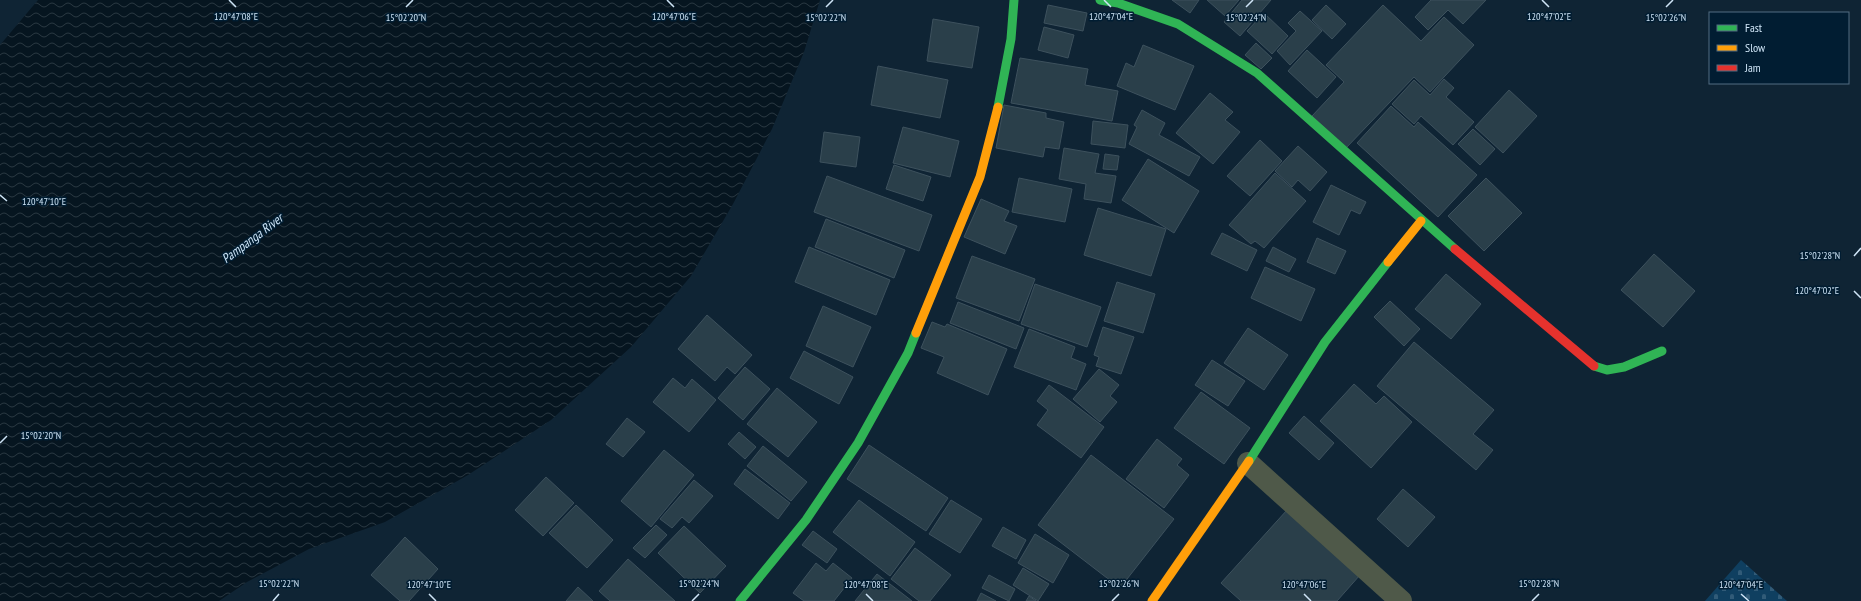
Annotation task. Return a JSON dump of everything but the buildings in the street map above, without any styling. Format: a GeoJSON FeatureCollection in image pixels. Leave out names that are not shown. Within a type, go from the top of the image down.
{"type":"FeatureCollection","features":[{"type":"Feature","properties":{"kind":"street"},"geometry":{"type":"LineString","coordinates":[[740,601],[806,520],[858,443],[908,353],[980,177],[1001,95],[1011,39],[1014,0]]}},
{"type":"Feature","properties":{"kind":"street"},"geometry":{"type":"LineString","coordinates":[[1100,0],[1118,3],[1178,24],[1257,72],[1421,221],[1592,365],[1606,370],[1618,368],[1662,351]]}},
{"type":"Feature","properties":{"kind":"street"},"geometry":{"type":"LineString","coordinates":[[1152,601],[1248,463],[1325,342],[1421,221]]}},
{"type":"Feature","properties":{"kind":"street"},"geometry":{"type":"LineString","coordinates":[[1248,463],[1401,601]]}},
{"type":"Feature","properties":{"kind":"green space"},"geometry":{"type":"Polygon","coordinates":[[[1741,560],[1787,601],[1705,601],[1741,560]]]}},
{"type":"Feature","properties":{"kind":"water","name":"Pampanga River"},"geometry":{"type":"Polygon","coordinates":[[[38,0],[820,0],[804,52],[772,129],[733,204],[691,276],[631,347],[551,420],[468,475],[385,522],[309,549],[247,582],[219,601],[0,601],[0,45],[38,0]]]}},
{"type":"Feature","properties":{"kind":"traffic: fast"},"geometry":{"type":"LineString","coordinates":[[998,107],[1011,39],[1014,0]]}},
{"type":"Feature","properties":{"kind":"traffic: fast"},"geometry":{"type":"LineString","coordinates":[[1100,0],[1118,3],[1178,24],[1257,73],[1455,249]]}},
{"type":"Feature","properties":{"kind":"traffic: fast"},"geometry":{"type":"LineString","coordinates":[[1249,461],[1325,342],[1388,262]]}},
{"type":"Feature","properties":{"kind":"traffic: fast"},"geometry":{"type":"LineString","coordinates":[[740,601],[806,520],[858,443],[908,353],[916,333]]}},
{"type":"Feature","properties":{"kind":"traffic: fast"},"geometry":{"type":"LineString","coordinates":[[1594,366],[1607,370],[1624,367],[1662,351]]}},
{"type":"Feature","properties":{"kind":"traffic: slow"},"geometry":{"type":"LineString","coordinates":[[916,333],[980,177],[998,107]]}},
{"type":"Feature","properties":{"kind":"traffic: slow"},"geometry":{"type":"LineString","coordinates":[[1388,262],[1421,221]]}},
{"type":"Feature","properties":{"kind":"traffic: slow"},"geometry":{"type":"LineString","coordinates":[[1152,601],[1249,461]]}},
{"type":"Feature","properties":{"kind":"traffic: jam"},"geometry":{"type":"LineString","coordinates":[[1455,249],[1594,366]]}}]}
